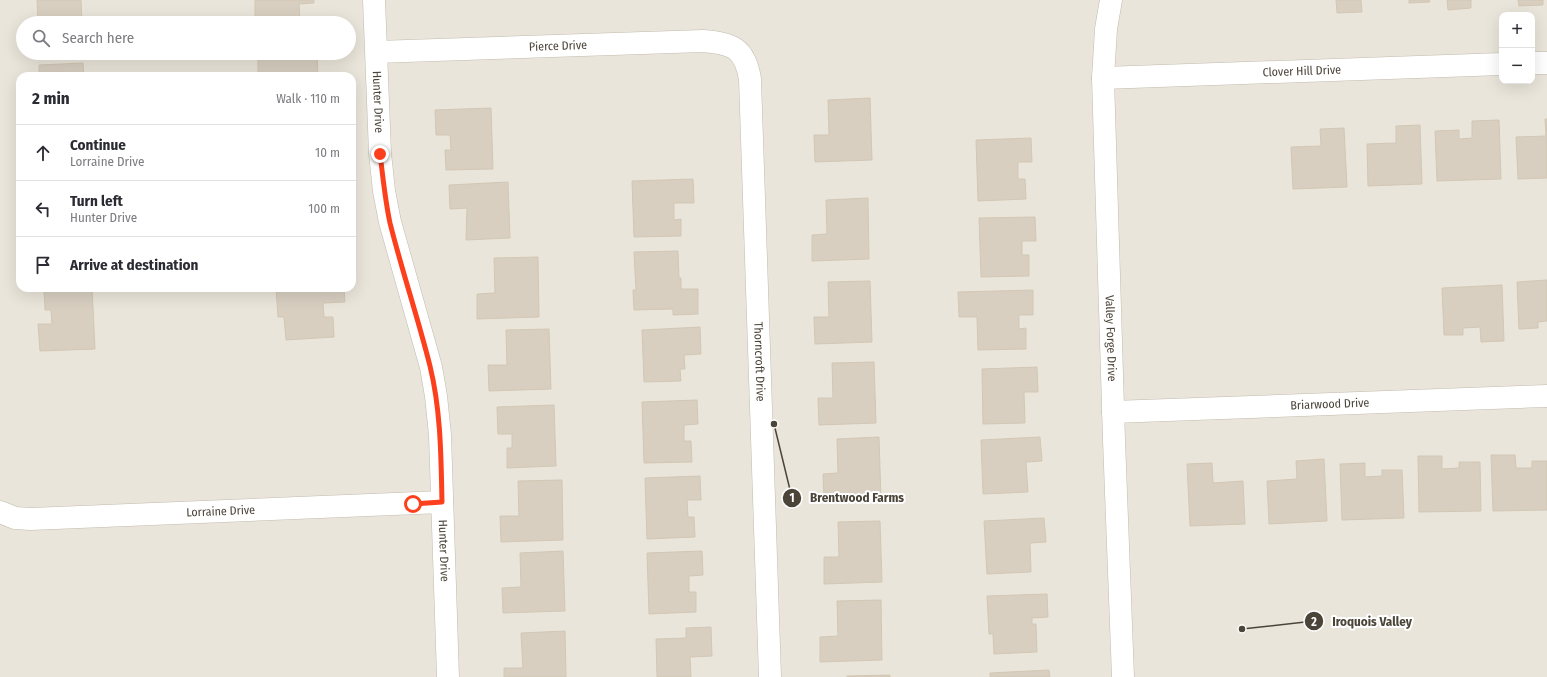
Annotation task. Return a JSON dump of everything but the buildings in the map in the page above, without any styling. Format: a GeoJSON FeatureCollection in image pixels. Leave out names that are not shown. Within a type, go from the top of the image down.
{"type":"FeatureCollection","features":[{"type":"Feature","properties":{"kind":"street","name":"Hunter Drive"},"geometry":{"type":"LineString","coordinates":[[374,0],[380,154],[384,191],[390,222],[430,367],[440,435],[448,677]]}},
{"type":"Feature","properties":{"kind":"street","name":"Valley Forge Drive"},"geometry":{"type":"LineString","coordinates":[[1111,0],[1106,29],[1103,78],[1123,677]]}},
{"type":"Feature","properties":{"kind":"street","name":"Pierce Drive"},"geometry":{"type":"LineString","coordinates":[[376,52],[703,41],[720,42],[737,49]]}},
{"type":"Feature","properties":{"kind":"street","name":"Thorncroft Drive"},"geometry":{"type":"LineString","coordinates":[[737,49],[748,65],[750,79],[770,677]]}},
{"type":"Feature","properties":{"kind":"street"},"geometry":{"type":"LineString","coordinates":[[1535,63],[1547,63]]}},
{"type":"Feature","properties":{"kind":"street","name":"Clover Hill Drive"},"geometry":{"type":"LineString","coordinates":[[1103,78],[1499,64]]}},
{"type":"Feature","properties":{"kind":"street","name":"Briarwood Drive"},"geometry":{"type":"LineString","coordinates":[[1113,412],[1547,396]]}},
{"type":"Feature","properties":{"kind":"street","name":"Lorraine Drive"},"geometry":{"type":"LineString","coordinates":[[0,512],[15,518],[31,519],[442,502]]}},
{"type":"Feature","properties":{"kind":"shaded area"},"geometry":{"type":"Polygon","coordinates":[[[0,0],[1547,0],[1547,677],[0,677],[0,0]]]}},
{"type":"Feature","properties":{"kind":"place","name":"Brentwood Farms"},"geometry":{"type":"Point","coordinates":[774,424]}},
{"type":"Feature","properties":{"kind":"place","name":"Iroquois Valley"},"geometry":{"type":"Point","coordinates":[1242,629]}},
{"type":"Feature","properties":{"kind":"route"},"geometry":{"type":"LineString","coordinates":[[380,154],[384,191],[390,222],[430,367],[436,396],[440,435],[442,502],[413,504]]}}]}
